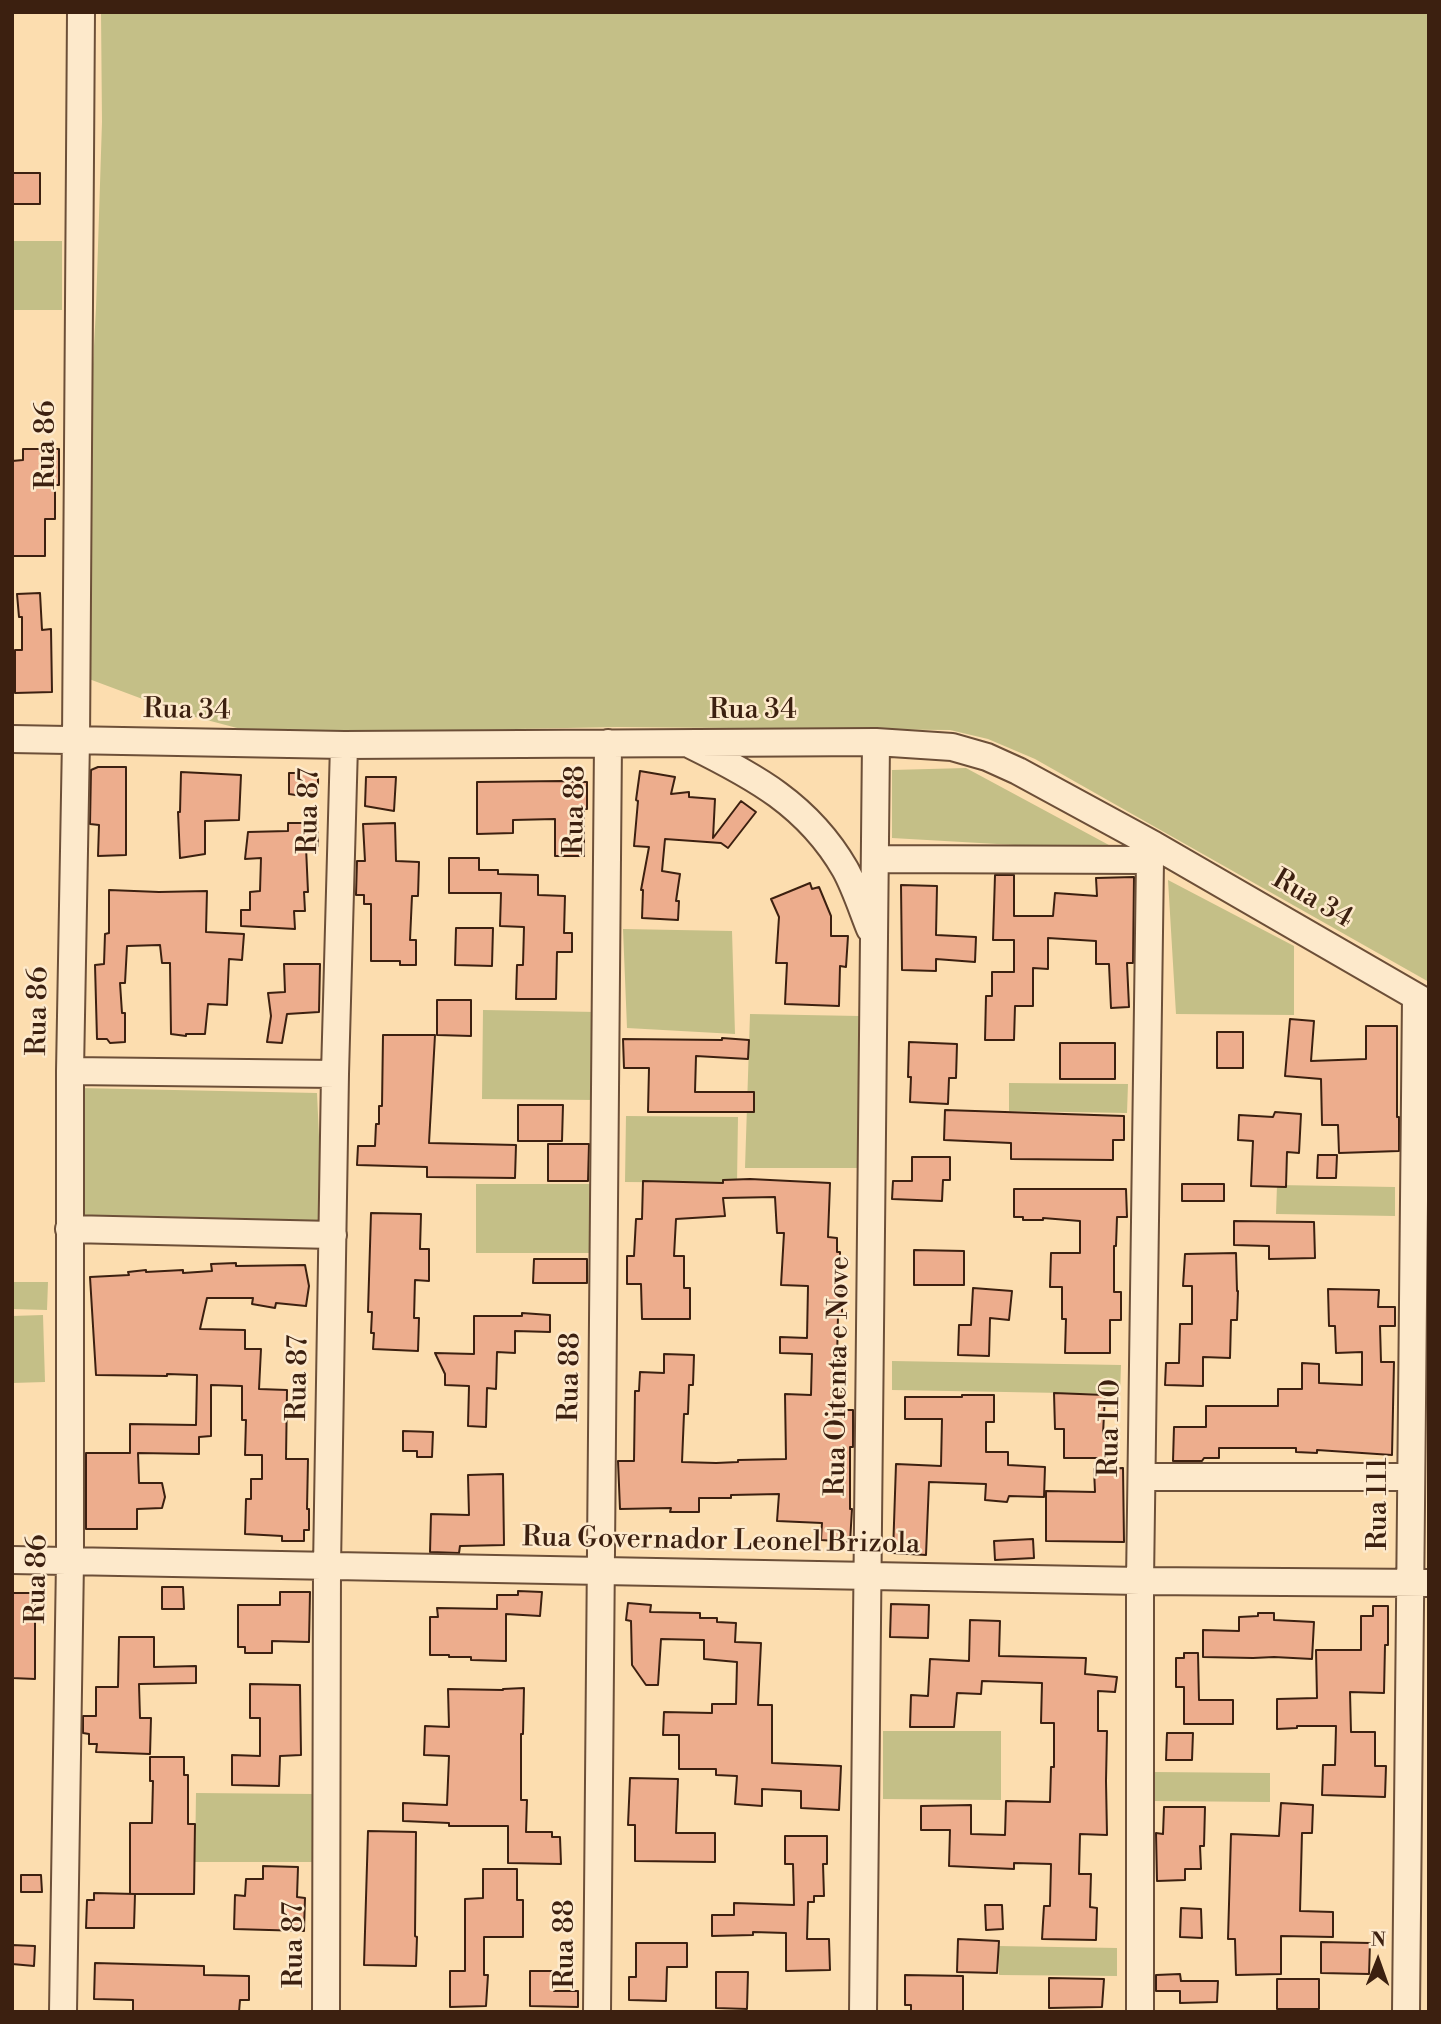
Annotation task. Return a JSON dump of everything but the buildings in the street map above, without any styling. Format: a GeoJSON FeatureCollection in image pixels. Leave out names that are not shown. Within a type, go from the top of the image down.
{"type":"FeatureCollection","features":[{"type":"Feature","properties":{"kind":"street","name":"Rua 86"},"geometry":{"type":"LineString","coordinates":[[63,2012],[70,1560],[70,1071],[76,740],[82,12]]}},
{"type":"Feature","properties":{"kind":"street","name":"Rua 34"},"geometry":{"type":"LineString","coordinates":[[12,739],[344,745],[876,742],[951,747],[987,757],[1018,771],[1152,853],[1422,1001]]}},
{"type":"Feature","properties":{"kind":"street","name":"Rua Oitenta e Nove"},"geometry":{"type":"LineString","coordinates":[[863,2012],[876,742]]}},
{"type":"Feature","properties":{"kind":"street","name":"Rua 88"},"geometry":{"type":"LineString","coordinates":[[597,2012],[608,743]]}},
{"type":"Feature","properties":{"kind":"street"},"geometry":{"type":"LineString","coordinates":[[687,743],[763,783],[790,803],[821,834],[845,870],[875,940]]}},
{"type":"Feature","properties":{"kind":"street","name":"Rua 87"},"geometry":{"type":"LineString","coordinates":[[326,2012],[327,1567],[335,1074],[344,745]]}},
{"type":"Feature","properties":{"kind":"street"},"geometry":{"type":"LineString","coordinates":[[875,859],[1152,853]]}},
{"type":"Feature","properties":{"kind":"street","name":"Rua 110"},"geometry":{"type":"LineString","coordinates":[[1140,2012],[1140,1581],[1152,853]]}},
{"type":"Feature","properties":{"kind":"street","name":"Rua 111"},"geometry":{"type":"LineString","coordinates":[[1405,2012],[1420,1583],[1411,1477],[1421,1145],[1422,1001]]}},
{"type":"Feature","properties":{"kind":"street"},"geometry":{"type":"LineString","coordinates":[[70,1071],[335,1074]]}},
{"type":"Feature","properties":{"kind":"street"},"geometry":{"type":"LineString","coordinates":[[69,1229],[333,1235]]}},
{"type":"Feature","properties":{"kind":"street"},"geometry":{"type":"LineString","coordinates":[[1142,1477],[1411,1477]]}},
{"type":"Feature","properties":{"kind":"street","name":"Rua Governador Leonel Brizola"},"geometry":{"type":"LineString","coordinates":[[12,1560],[1140,1581],[1420,1583]]}},
{"type":"Feature","properties":{"kind":"shaded area"},"geometry":{"type":"Polygon","coordinates":[[[101,12],[1429,12],[1429,982],[1035,759],[988,739],[950,730],[618,727],[260,734],[180,713],[89,679],[91,403],[102,122],[101,12]]]}},
{"type":"Feature","properties":{"kind":"shaded area"},"geometry":{"type":"Polygon","coordinates":[[[12,241],[62,241],[62,310],[12,310],[12,241]]]}},
{"type":"Feature","properties":{"kind":"shaded area"},"geometry":{"type":"Polygon","coordinates":[[[966,768],[1120,851],[892,838],[892,770],[966,768]]]}},
{"type":"Feature","properties":{"kind":"shaded area"},"geometry":{"type":"Polygon","coordinates":[[[1168,880],[1294,946],[1294,1015],[1176,1014],[1168,880]]]}},
{"type":"Feature","properties":{"kind":"shaded area"},"geometry":{"type":"Polygon","coordinates":[[[623,929],[732,931],[735,1034],[627,1028],[623,929]]]}},
{"type":"Feature","properties":{"kind":"shaded area"},"geometry":{"type":"Polygon","coordinates":[[[483,1010],[597,1012],[596,1100],[482,1099],[483,1010]]]}},
{"type":"Feature","properties":{"kind":"shaded area"},"geometry":{"type":"Polygon","coordinates":[[[750,1014],[859,1016],[859,1168],[745,1168],[750,1014]]]}},
{"type":"Feature","properties":{"kind":"shaded area"},"geometry":{"type":"Polygon","coordinates":[[[1009,1083],[1128,1084],[1127,1113],[1009,1111],[1009,1083]]]}},
{"type":"Feature","properties":{"kind":"shaded area"},"geometry":{"type":"Polygon","coordinates":[[[79,1088],[317,1093],[323,1223],[77,1216],[79,1088]]]}},
{"type":"Feature","properties":{"kind":"shaded area"},"geometry":{"type":"Polygon","coordinates":[[[626,1116],[738,1117],[737,1183],[625,1182],[626,1116]]]}},
{"type":"Feature","properties":{"kind":"shaded area"},"geometry":{"type":"Polygon","coordinates":[[[476,1184],[595,1184],[594,1253],[476,1253],[476,1184]]]}},
{"type":"Feature","properties":{"kind":"shaded area"},"geometry":{"type":"Polygon","coordinates":[[[1277,1185],[1395,1187],[1395,1216],[1276,1214],[1277,1185]]]}},
{"type":"Feature","properties":{"kind":"shaded area"},"geometry":{"type":"Polygon","coordinates":[[[12,1282],[48,1282],[47,1310],[12,1309],[12,1282]]]}},
{"type":"Feature","properties":{"kind":"shaded area"},"geometry":{"type":"Polygon","coordinates":[[[43,1315],[45,1382],[12,1383],[12,1316],[43,1315]]]}},
{"type":"Feature","properties":{"kind":"shaded area"},"geometry":{"type":"Polygon","coordinates":[[[892,1361],[1121,1365],[1120,1394],[892,1390],[892,1361]]]}},
{"type":"Feature","properties":{"kind":"shaded area"},"geometry":{"type":"Polygon","coordinates":[[[883,1731],[1001,1731],[1001,1800],[883,1799],[883,1731]]]}},
{"type":"Feature","properties":{"kind":"shaded area"},"geometry":{"type":"Polygon","coordinates":[[[1152,1772],[1270,1773],[1270,1802],[1152,1801],[1152,1772]]]}},
{"type":"Feature","properties":{"kind":"shaded area"},"geometry":{"type":"Polygon","coordinates":[[[196,1793],[314,1794],[314,1862],[195,1862],[196,1793]]]}},
{"type":"Feature","properties":{"kind":"shaded area"},"geometry":{"type":"Polygon","coordinates":[[[999,1946],[1117,1948],[1117,1976],[999,1975],[999,1946]]]}}]}
